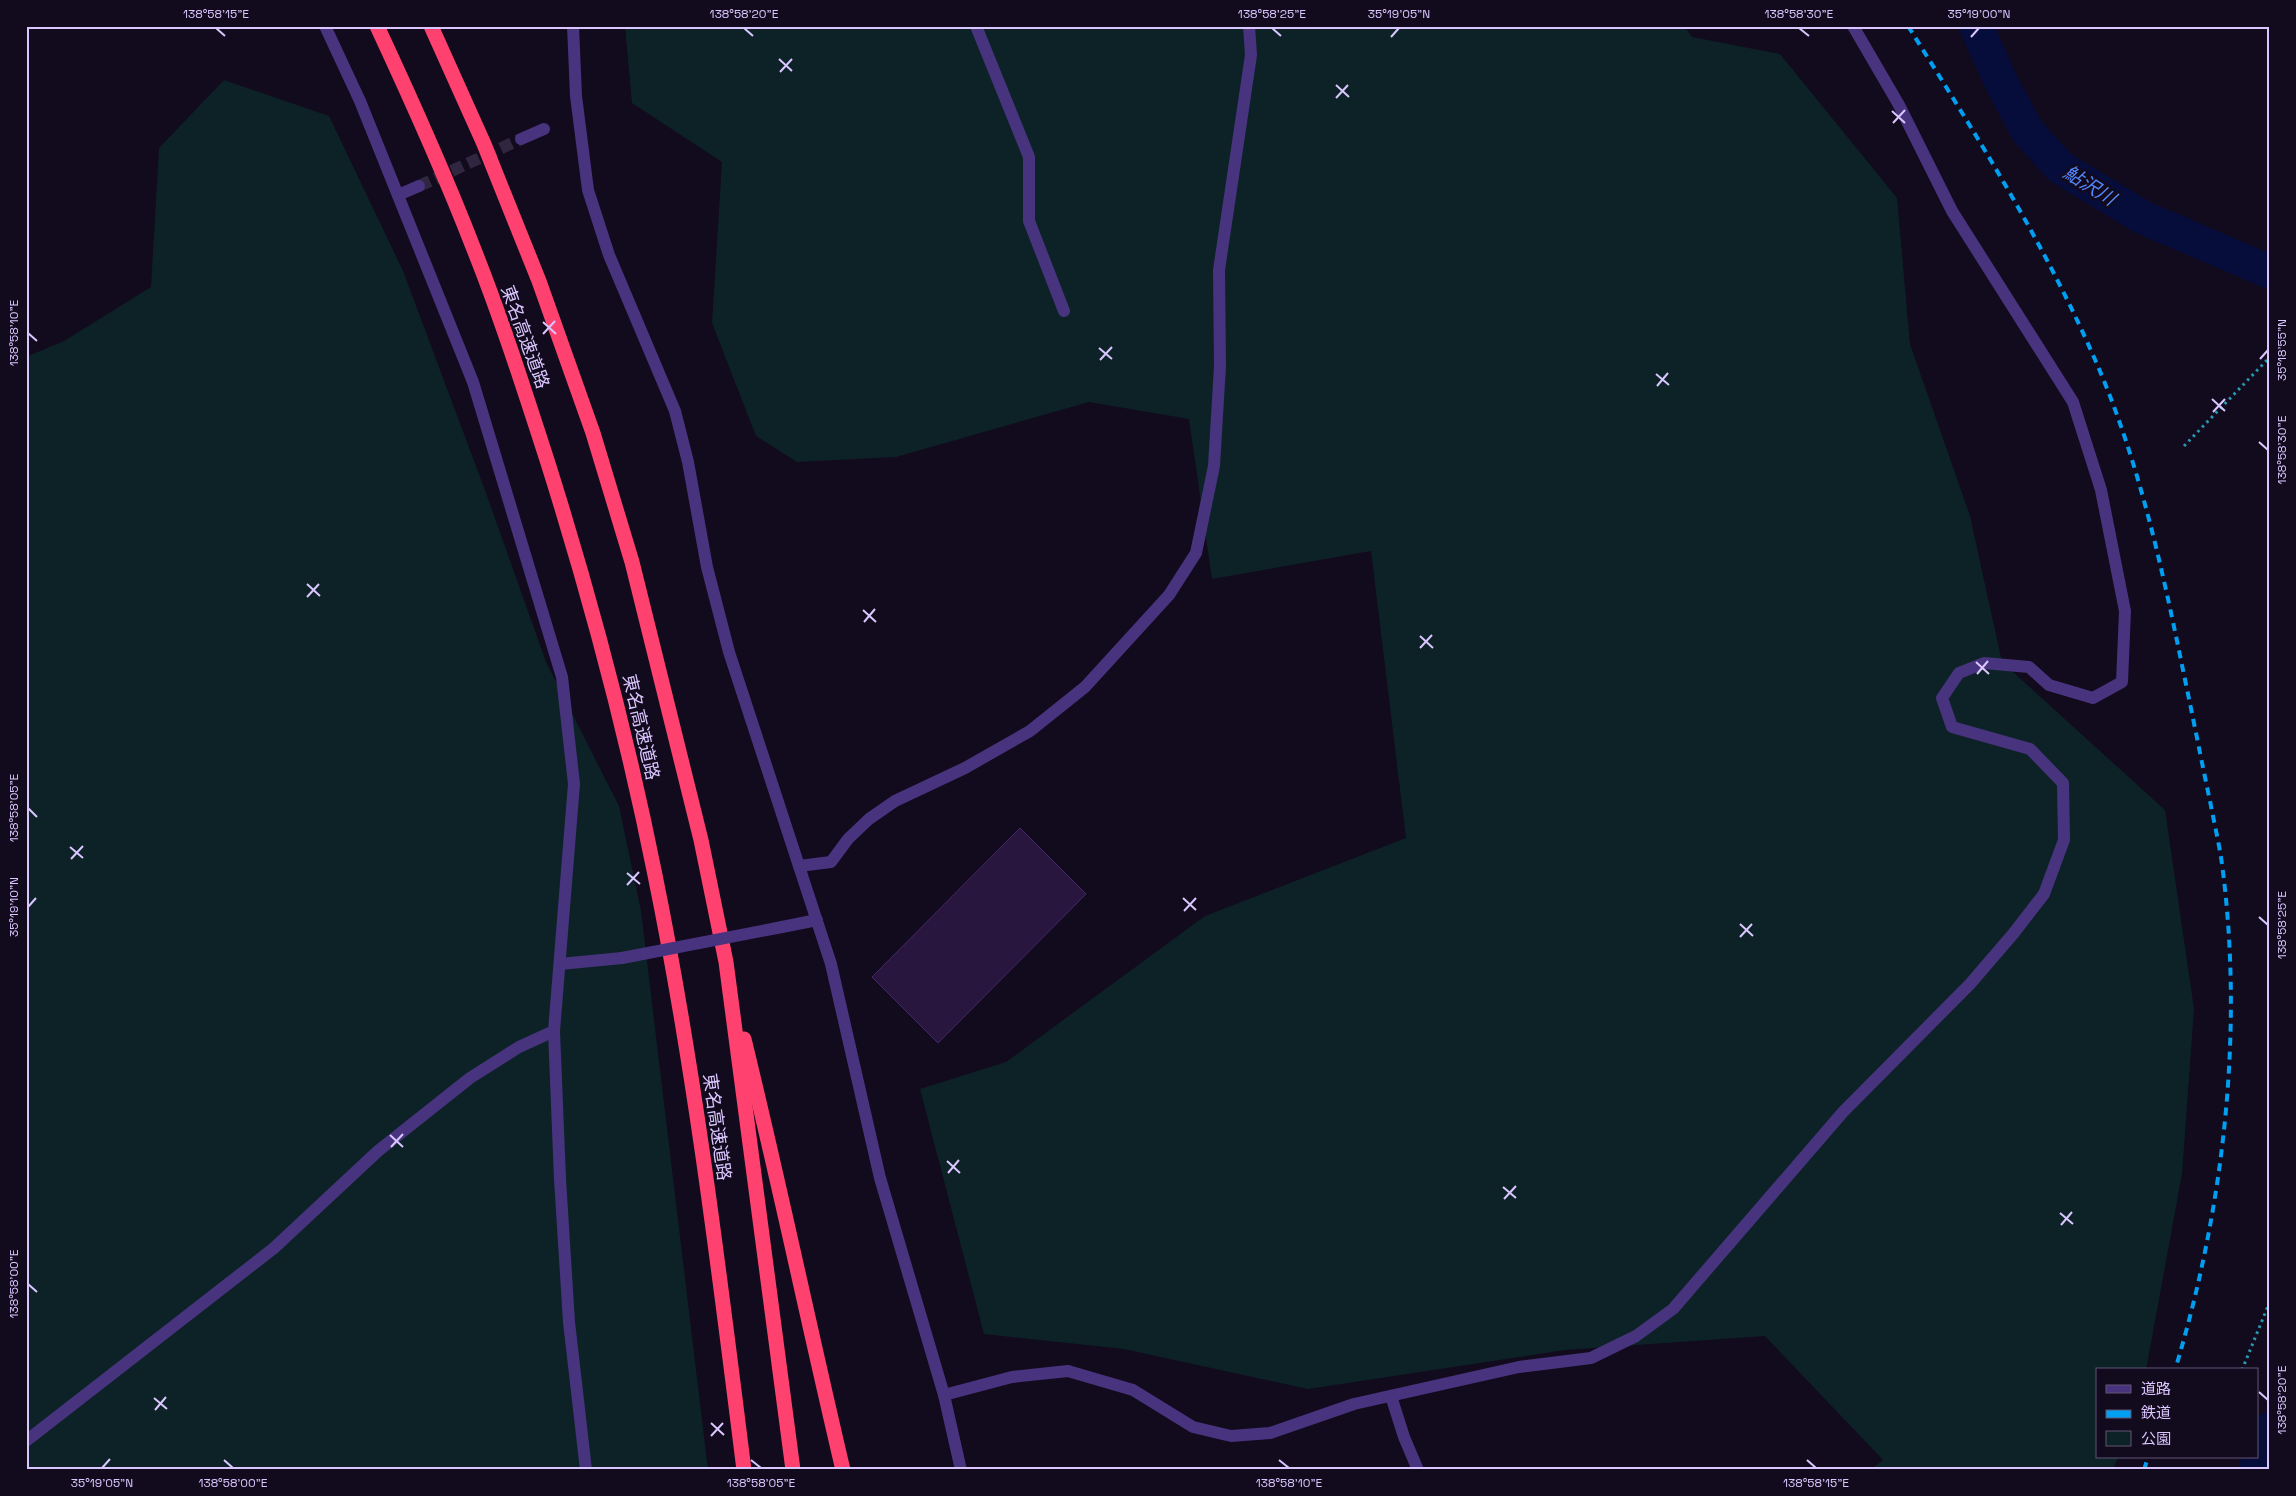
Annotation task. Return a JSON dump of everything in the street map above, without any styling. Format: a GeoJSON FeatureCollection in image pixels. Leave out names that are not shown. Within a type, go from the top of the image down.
{"type":"FeatureCollection","features":[{"type":"Feature","properties":{"kind":"highway","name":"東名高速道路"},"geometry":{"type":"LineString","coordinates":[[377,26],[415,108],[474,248],[526,395],[584,578],[622,723],[656,876],[691,1078],[744,1470]]}},
{"type":"Feature","properties":{"kind":"highway","name":"東名高速道路"},"geometry":{"type":"LineString","coordinates":[[431,26],[484,144],[539,281],[593,433],[632,562],[701,840],[726,962],[793,1470]]}},
{"type":"Feature","properties":{"kind":"highway"},"geometry":{"type":"LineString","coordinates":[[726,962],[781,1192],[843,1470]]}},
{"type":"Feature","properties":{"kind":"highway"},"geometry":{"type":"LineString","coordinates":[[728,1345],[733,1470]]}},
{"type":"Feature","properties":{"kind":"street"},"geometry":{"type":"LineString","coordinates":[[325,26],[360,101],[473,382],[562,677],[574,784],[554,1030],[560,1179],[570,1322],[586,1470]]}},
{"type":"Feature","properties":{"kind":"street"},"geometry":{"type":"LineString","coordinates":[[573,26],[576,96],[588,190],[609,255],[675,411],[688,462],[707,567],[729,652],[831,964],[880,1178],[944,1395],[961,1470]]}},
{"type":"Feature","properties":{"kind":"street"},"geometry":{"type":"LineString","coordinates":[[976,26],[1029,157],[1029,221],[1064,311]]}},
{"type":"Feature","properties":{"kind":"street"},"geometry":{"type":"LineString","coordinates":[[799,866],[831,862],[848,839],[869,819],[895,801],[964,768],[1030,731],[1085,687],[1169,596],[1196,553],[1214,466],[1220,366],[1218,270],[1251,55],[1249,26]]}},
{"type":"Feature","properties":{"kind":"street"},"geometry":{"type":"LineString","coordinates":[[944,1395],[1012,1377],[1068,1371],[1133,1390],[1193,1427],[1231,1436],[1270,1434],[1354,1404],[1520,1366],[1590,1358],[1636,1336],[1673,1309],[1843,1112],[1970,984],[2044,894],[2064,840],[2063,784],[2030,749],[1952,727],[1942,698],[1959,674],[1984,663],[2029,667],[2049,685],[2093,698],[2122,682],[2125,611],[2101,490],[2073,402],[1952,211],[1899,105],[1852,26]]}},
{"type":"Feature","properties":{"kind":"street"},"geometry":{"type":"LineString","coordinates":[[521,139],[544,129]]}},
{"type":"Feature","properties":{"kind":"street"},"geometry":{"type":"LineString","coordinates":[[398,195],[419,186]]}},
{"type":"Feature","properties":{"kind":"street"},"geometry":{"type":"LineString","coordinates":[[560,964],[622,958],[817,920]]}},
{"type":"Feature","properties":{"kind":"street"},"geometry":{"type":"LineString","coordinates":[[26,1440],[274,1248],[378,1151],[470,1078],[519,1047],[554,1030]]}},
{"type":"Feature","properties":{"kind":"street"},"geometry":{"type":"LineString","coordinates":[[1391,1396],[1404,1437],[1418,1470]]}},
{"type":"Feature","properties":{"kind":"path"},"geometry":{"type":"LineString","coordinates":[[2184,446],[2270,356]]}},
{"type":"Feature","properties":{"kind":"path"},"geometry":{"type":"LineString","coordinates":[[2243,1368],[2270,1301]]}},
{"type":"Feature","properties":{"kind":"green space"},"geometry":{"type":"Polygon","coordinates":[[[625,26],[1684,26],[1692,37],[1780,54],[1897,198],[1910,344],[1970,516],[2002,662],[2165,810],[2194,1009],[2182,1174],[2146,1368],[2096,1368],[2096,1458],[2118,1458],[2113,1470],[1870,1470],[1883,1460],[1765,1336],[1565,1350],[1308,1389],[1124,1349],[984,1334],[920,1089],[1006,1062],[1205,916],[1406,838],[1371,551],[1212,579],[1189,419],[1089,402],[896,457],[797,462],[756,436],[712,323],[722,162],[632,103],[625,26]]]}},
{"type":"Feature","properties":{"kind":"green space"},"geometry":{"type":"Polygon","coordinates":[[[224,80],[329,116],[403,271],[486,493],[546,662],[619,806],[641,911],[708,1470],[26,1470],[26,357],[64,341],[151,287],[159,148],[224,80]]]}},
{"type":"Feature","properties":{"kind":"building"},"geometry":{"type":"Polygon","coordinates":[[[1020,828],[1086,894],[938,1043],[872,977],[1020,828]]]}},
{"type":"Feature","properties":{"kind":"waterway","name":"鮎沢川"},"geometry":{"type":"LineString","coordinates":[[1976,26],[2003,86],[2028,132],[2060,167],[2142,217],[2270,272]]}},
{"type":"Feature","properties":{"kind":"waterway","name":"鮎沢川"},"geometry":{"type":"LineString","coordinates":[[2255,1470],[2270,1429]]}},
{"type":"Feature","properties":{"kind":"tunnel"},"geometry":{"type":"LineString","coordinates":[[419,186],[521,139]]}},
{"type":"Feature","properties":{"kind":"railway"},"geometry":{"type":"LineString","coordinates":[[1908,26],[1983,147],[2030,228],[2073,312],[2109,393],[2136,472],[2157,553],[2176,634],[2216,832],[2222,864],[2228,927],[2231,991],[2230,1055],[2217,1183],[2192,1309],[2176,1368]]}},
{"type":"Feature","properties":{"kind":"railway"},"geometry":{"type":"LineString","coordinates":[[2144,1470],[2148,1458]]}}]}
